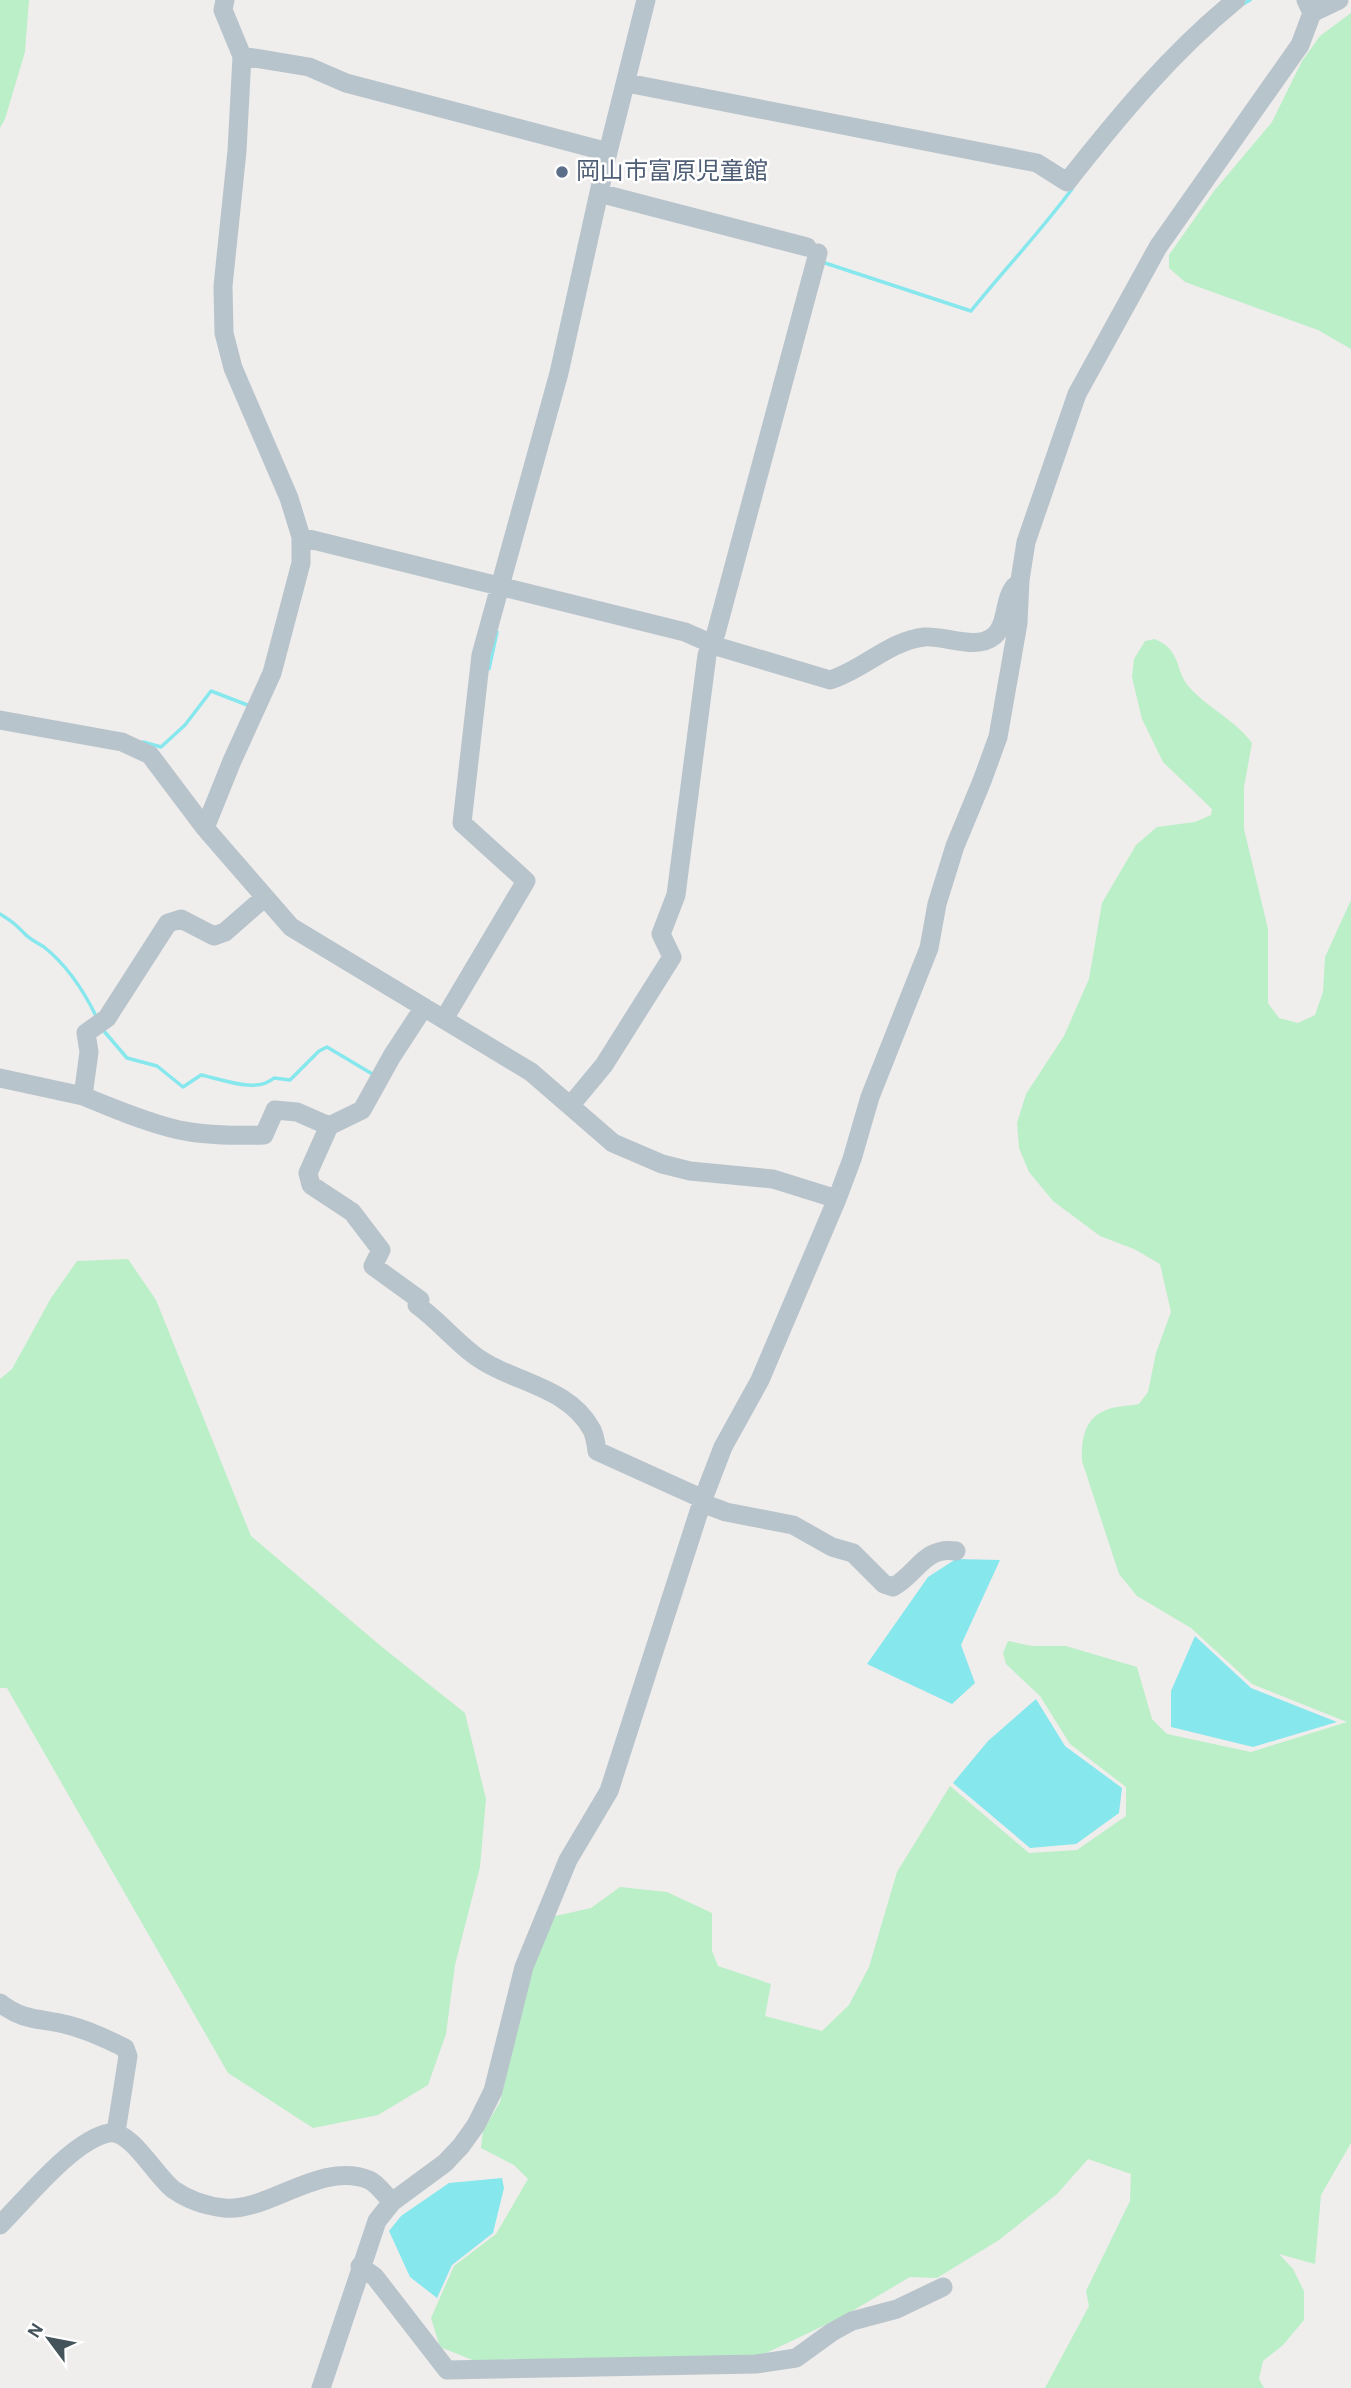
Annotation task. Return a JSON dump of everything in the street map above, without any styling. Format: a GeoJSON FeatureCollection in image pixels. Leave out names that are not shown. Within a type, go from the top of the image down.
{"type":"FeatureCollection","features":[{"type":"Feature","properties":{"kind":"street"},"geometry":{"type":"LineString","coordinates":[[205,828],[272,673],[300,563],[301,537],[289,498],[233,368],[224,333],[223,286],[237,151],[242,56],[223,10],[225,0]]}},
{"type":"Feature","properties":{"kind":"street"},"geometry":{"type":"LineString","coordinates":[[444,1019],[526,881],[462,823],[481,655],[559,373],[608,152],[646,0]]}},
{"type":"Feature","properties":{"kind":"street"},"geometry":{"type":"LineString","coordinates":[[627,83],[1037,163],[1068,182],[1154,76],[1202,28],[1236,0]]}},
{"type":"Feature","properties":{"kind":"street"},"geometry":{"type":"LineString","coordinates":[[321,2388],[377,2221],[392,2202],[445,2163],[461,2146],[476,2125],[493,2091],[523,1967],[568,1860],[609,1791],[723,1447],[760,1380],[837,1199],[870,1097],[929,948],[937,904],[955,846],[998,737],[1018,623],[1020,580],[1026,542],[1077,394],[1158,247],[1300,45],[1309,6],[1339,0]]}},
{"type":"Feature","properties":{"kind":"street"},"geometry":{"type":"LineString","coordinates":[[242,56],[309,66],[346,83],[608,152]]}},
{"type":"Feature","properties":{"kind":"street"},"geometry":{"type":"LineString","coordinates":[[570,1106],[604,1065],[672,957],[661,934],[676,895],[707,655],[716,634],[815,255],[599,193]]}},
{"type":"Feature","properties":{"kind":"street"},"geometry":{"type":"LineString","coordinates":[[301,537],[685,632],[711,643],[830,680],[845,675],[907,640],[927,637],[981,643],[994,636],[1000,627],[1010,592],[1020,580]]}},
{"type":"Feature","properties":{"kind":"street"},"geometry":{"type":"LineString","coordinates":[[0,720],[122,742],[150,755],[205,828],[291,927],[531,1072],[613,1143],[662,1164],[690,1171],[773,1179],[837,1199]]}},
{"type":"Feature","properties":{"kind":"street"},"geometry":{"type":"LineString","coordinates":[[83,1096],[89,1052],[86,1033],[107,1018],[168,923],[181,919],[214,936],[225,932],[265,897]]}},
{"type":"Feature","properties":{"kind":"street"},"geometry":{"type":"LineString","coordinates":[[424,1007],[392,1056],[362,1110],[329,1126],[307,1173],[311,1185],[352,1212],[381,1250],[373,1266],[420,1300],[417,1305],[475,1356],[502,1372],[550,1391],[577,1411],[592,1430],[597,1451],[726,1512],[793,1525],[832,1547],[853,1553],[884,1584],[892,1587],[928,1557],[943,1549],[957,1551]]}},
{"type":"Feature","properties":{"kind":"street"},"geometry":{"type":"LineString","coordinates":[[0,1078],[83,1096],[174,1129],[235,1136],[264,1135],[275,1110],[297,1112],[329,1126]]}},
{"type":"Feature","properties":{"kind":"street"},"geometry":{"type":"LineString","coordinates":[[0,2003],[38,2021],[67,2025],[125,2048],[128,2056],[116,2132]]}},
{"type":"Feature","properties":{"kind":"street"},"geometry":{"type":"LineString","coordinates":[[0,2225],[73,2151],[89,2140],[116,2132],[122,2133],[131,2142],[164,2182],[176,2192],[209,2206],[230,2208],[249,2205],[315,2180],[345,2176],[370,2180],[392,2202]]}},
{"type":"Feature","properties":{"kind":"street"},"geometry":{"type":"LineString","coordinates":[[360,2266],[375,2277],[446,2379],[756,2364],[796,2358],[852,2321],[897,2309],[943,2287]]}},
{"type":"Feature","properties":{"kind":"green space"},"geometry":{"type":"Polygon","coordinates":[[[0,0],[29,0],[25,52],[0,128],[0,0]]]}},
{"type":"Feature","properties":{"kind":"green space"},"geometry":{"type":"Polygon","coordinates":[[[1351,13],[1351,349],[1318,330],[1185,282],[1169,268],[1169,255],[1214,191],[1272,122],[1302,61],[1320,36],[1351,13]]]}},
{"type":"Feature","properties":{"kind":"green space"},"geometry":{"type":"Polygon","coordinates":[[[1155,639],[1174,655],[1189,687],[1238,727],[1252,743],[1244,787],[1244,829],[1268,929],[1268,1003],[1279,1018],[1298,1023],[1315,1015],[1323,992],[1325,957],[1351,900],[1351,2143],[1321,2195],[1315,2264],[1279,2254],[1293,2269],[1304,2291],[1304,2320],[1283,2345],[1263,2361],[1259,2379],[1264,2388],[1045,2388],[1089,2306],[1086,2291],[1130,2201],[1131,2174],[1088,2159],[1057,2194],[999,2240],[937,2278],[910,2277],[842,2317],[745,2363],[506,2359],[480,2363],[440,2347],[431,2318],[454,2266],[496,2234],[528,2179],[514,2165],[481,2148],[483,2131],[500,2102],[531,1970],[551,1917],[591,1908],[620,1887],[667,1892],[712,1913],[712,1951],[718,1966],[771,1984],[765,2016],[822,2031],[849,2005],[869,1967],[897,1872],[950,1786],[1029,1853],[1077,1850],[1126,1816],[1126,1787],[1070,1744],[1040,1696],[1006,1664],[1003,1653],[1008,1641],[1032,1646],[1066,1646],[1137,1667],[1152,1719],[1167,1734],[1251,1752],[1347,1722],[1252,1684],[1191,1628],[1137,1596],[1119,1574],[1082,1461],[1082,1446],[1088,1425],[1097,1415],[1112,1408],[1139,1404],[1148,1392],[1156,1353],[1171,1312],[1160,1264],[1134,1249],[1100,1236],[1053,1201],[1029,1172],[1019,1148],[1017,1123],[1026,1094],[1064,1036],[1089,979],[1102,903],[1136,845],[1157,827],[1195,822],[1211,815],[1212,809],[1163,762],[1142,719],[1132,677],[1134,659],[1145,641],[1155,639]]]}},
{"type":"Feature","properties":{"kind":"green space"},"geometry":{"type":"Polygon","coordinates":[[[128,1259],[156,1300],[251,1536],[465,1713],[486,1799],[480,1867],[455,1965],[446,2034],[428,2085],[378,2115],[313,2128],[228,2073],[7,1688],[0,1688],[0,1379],[12,1369],[51,1298],[77,1261],[128,1259]]]}},
{"type":"Feature","properties":{"kind":"water"},"geometry":{"type":"Polygon","coordinates":[[[956,1559],[1000,1560],[961,1645],[975,1683],[952,1704],[867,1664],[928,1577],[956,1559]]]}},
{"type":"Feature","properties":{"kind":"water"},"geometry":{"type":"Polygon","coordinates":[[[1195,1636],[1251,1688],[1337,1722],[1253,1747],[1171,1727],[1171,1691],[1195,1636]]]}},
{"type":"Feature","properties":{"kind":"water"},"geometry":{"type":"Polygon","coordinates":[[[1036,1699],[1065,1746],[1122,1788],[1119,1813],[1076,1844],[1030,1848],[953,1783],[988,1741],[1036,1699]]]}},
{"type":"Feature","properties":{"kind":"water"},"geometry":{"type":"Polygon","coordinates":[[[502,2178],[504,2188],[493,2233],[452,2265],[437,2298],[410,2277],[389,2231],[401,2216],[449,2183],[502,2178]]]}},
{"type":"Feature","properties":{"kind":"waterway"},"geometry":{"type":"LineString","coordinates":[[1243,4],[1250,0]]}},
{"type":"Feature","properties":{"kind":"waterway"},"geometry":{"type":"LineString","coordinates":[[822,262],[971,311],[1072,189]]}},
{"type":"Feature","properties":{"kind":"waterway"},"geometry":{"type":"LineString","coordinates":[[489,669],[497,632]]}},
{"type":"Feature","properties":{"kind":"waterway"},"geometry":{"type":"LineString","coordinates":[[143,742],[161,747],[185,725],[211,691],[250,706]]}},
{"type":"Feature","properties":{"kind":"waterway"},"geometry":{"type":"LineString","coordinates":[[0,914],[61,962],[81,989],[97,1018]]}},
{"type":"Feature","properties":{"kind":"waterway"},"geometry":{"type":"LineString","coordinates":[[103,1030],[127,1058],[157,1066],[183,1087],[201,1075],[249,1085],[267,1083],[274,1078],[290,1080],[319,1051],[327,1047],[374,1075]]}},
{"type":"Feature","properties":{"kind":"place","name":"岡山市富原児童館"},"geometry":{"type":"Point","coordinates":[562,172]}}]}
